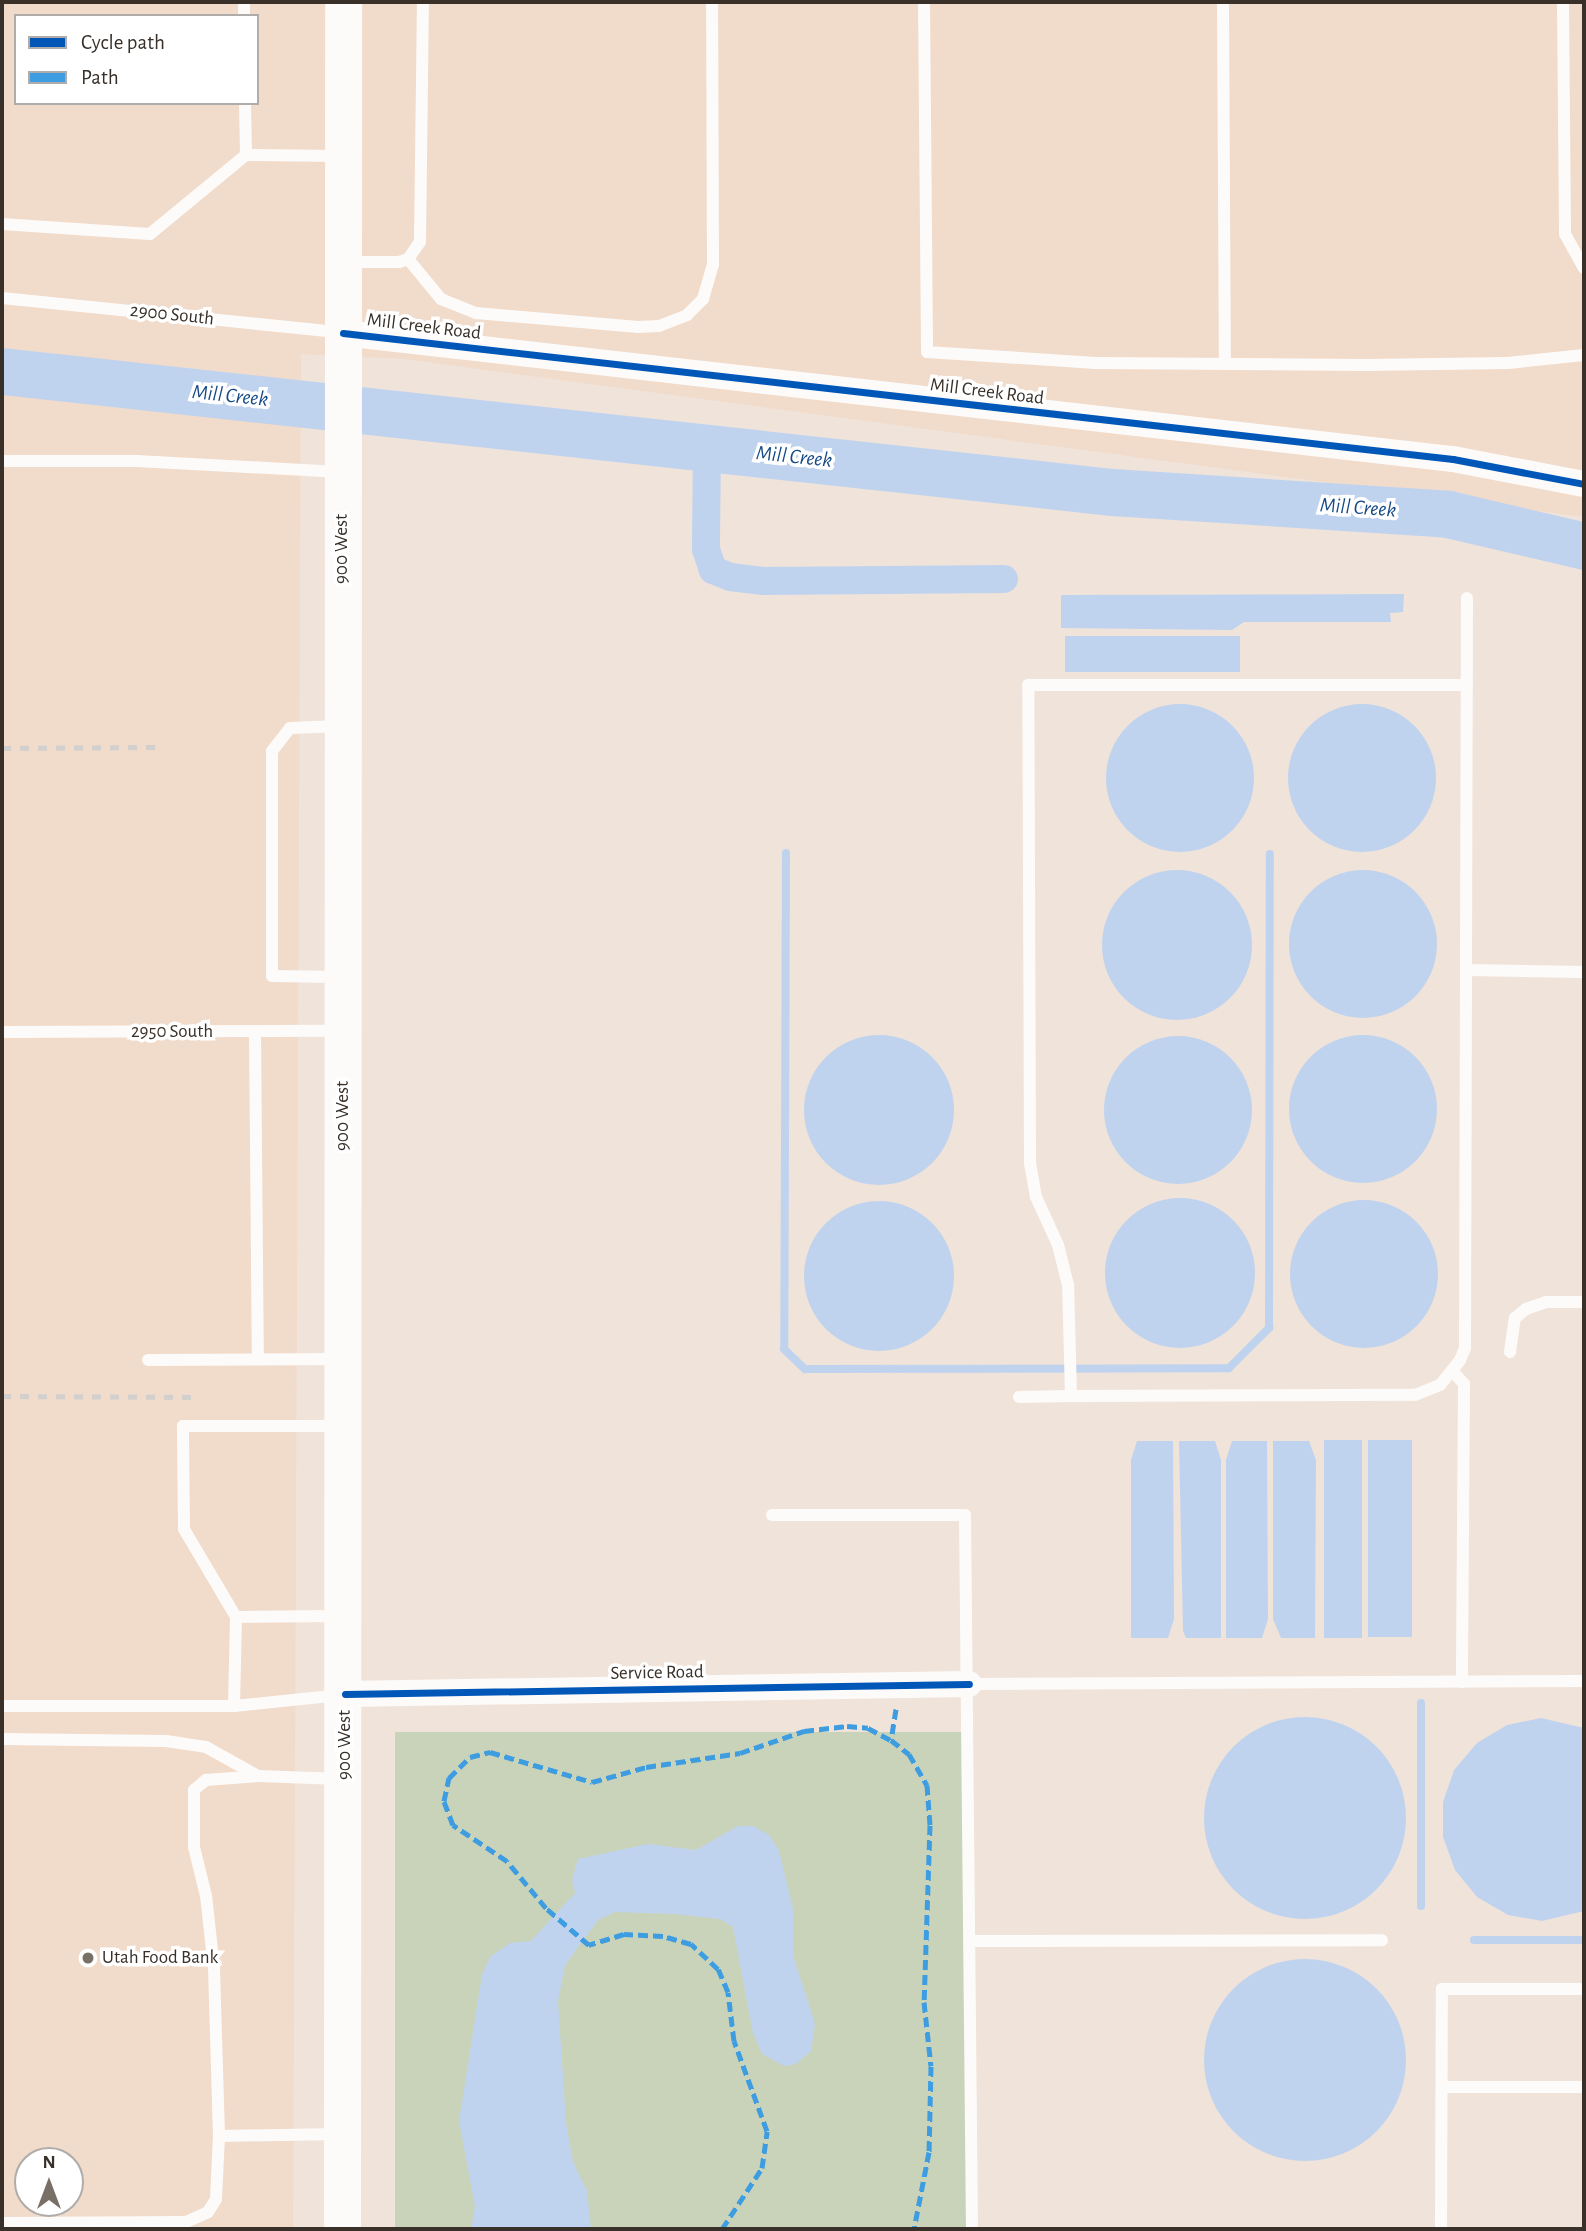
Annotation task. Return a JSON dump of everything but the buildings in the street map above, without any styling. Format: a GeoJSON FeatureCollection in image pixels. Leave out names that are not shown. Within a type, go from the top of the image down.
{"type":"FeatureCollection","features":[{"type":"Feature","properties":{"kind":"main road","name":"900 West"},"geometry":{"type":"LineString","coordinates":[[342,2229],[345,1779],[343,2]]}},
{"type":"Feature","properties":{"kind":"street","name":"Mill Creek Road"},"geometry":{"type":"LineString","coordinates":[[343,333],[1453,459],[1584,484]]}},
{"type":"Feature","properties":{"kind":"street","name":"Service Road"},"geometry":{"type":"LineString","coordinates":[[345,1694],[969,1684]]}},
{"type":"Feature","properties":{"kind":"lane"},"geometry":{"type":"LineString","coordinates":[[408,258],[423,232],[423,2]]}},
{"type":"Feature","properties":{"kind":"lane"},"geometry":{"type":"LineString","coordinates":[[408,258],[441,299],[461,310],[638,327],[676,321],[703,299],[713,265],[712,2]]}},
{"type":"Feature","properties":{"kind":"lane"},"geometry":{"type":"LineString","coordinates":[[924,2],[927,352],[1096,363],[1225,364],[1508,363],[1584,355]]}},
{"type":"Feature","properties":{"kind":"lane"},"geometry":{"type":"LineString","coordinates":[[1223,2],[1225,364]]}},
{"type":"Feature","properties":{"kind":"lane"},"geometry":{"type":"LineString","coordinates":[[1563,2],[1565,234],[1584,268]]}},
{"type":"Feature","properties":{"kind":"lane"},"geometry":{"type":"LineString","coordinates":[[245,105],[246,155]]}},
{"type":"Feature","properties":{"kind":"lane"},"geometry":{"type":"LineString","coordinates":[[2,224],[150,234],[246,155],[344,156]]}},
{"type":"Feature","properties":{"kind":"lane"},"geometry":{"type":"LineString","coordinates":[[343,262],[408,258]]}},
{"type":"Feature","properties":{"kind":"lane","name":"2900 South"},"geometry":{"type":"LineString","coordinates":[[2,298],[343,333]]}},
{"type":"Feature","properties":{"kind":"lane"},"geometry":{"type":"LineString","coordinates":[[2,461],[137,461],[342,472]]}},
{"type":"Feature","properties":{"kind":"lane"},"geometry":{"type":"LineString","coordinates":[[1020,1397],[1415,1395],[1440,1385],[1453,1372],[1465,1348],[1467,598]]}},
{"type":"Feature","properties":{"kind":"lane"},"geometry":{"type":"LineString","coordinates":[[1071,1396],[1066,1274],[1037,1197],[1030,1163],[1028,685],[1467,685]]}},
{"type":"Feature","properties":{"kind":"lane"},"geometry":{"type":"LineString","coordinates":[[342,726],[290,728],[272,751],[272,976],[343,977]]}},
{"type":"Feature","properties":{"kind":"lane"},"geometry":{"type":"LineString","coordinates":[[1466,970],[1584,972]]}},
{"type":"Feature","properties":{"kind":"lane","name":"2950 South"},"geometry":{"type":"LineString","coordinates":[[2,1032],[343,1031]]}},
{"type":"Feature","properties":{"kind":"lane"},"geometry":{"type":"LineString","coordinates":[[254,1032],[258,1359]]}},
{"type":"Feature","properties":{"kind":"lane"},"geometry":{"type":"LineString","coordinates":[[1510,1352],[1514,1318],[1526,1309],[1546,1302],[1584,1302]]}},
{"type":"Feature","properties":{"kind":"lane"},"geometry":{"type":"LineString","coordinates":[[148,1360],[343,1359]]}},
{"type":"Feature","properties":{"kind":"lane"},"geometry":{"type":"LineString","coordinates":[[1453,1372],[1464,1384],[1462,1682]]}},
{"type":"Feature","properties":{"kind":"lane"},"geometry":{"type":"LineString","coordinates":[[234,1706],[236,1617],[184,1529],[183,1426],[344,1426]]}},
{"type":"Feature","properties":{"kind":"lane"},"geometry":{"type":"LineString","coordinates":[[772,1516],[965,1515],[969,1684],[972,2229]]}},
{"type":"Feature","properties":{"kind":"lane"},"geometry":{"type":"LineString","coordinates":[[236,1617],[345,1616]]}},
{"type":"Feature","properties":{"kind":"lane"},"geometry":{"type":"LineString","coordinates":[[969,1684],[1584,1681]]}},
{"type":"Feature","properties":{"kind":"lane"},"geometry":{"type":"LineString","coordinates":[[2,1706],[234,1706],[345,1694]]}},
{"type":"Feature","properties":{"kind":"lane"},"geometry":{"type":"LineString","coordinates":[[2,1739],[166,1741],[206,1747],[258,1776]]}},
{"type":"Feature","properties":{"kind":"lane"},"geometry":{"type":"LineString","coordinates":[[2,2223],[41,2226],[196,2219],[216,2199],[219,2136],[214,1968],[206,1902],[194,1847],[194,1790],[206,1780],[258,1776],[345,1779]]}},
{"type":"Feature","properties":{"kind":"lane"},"geometry":{"type":"LineString","coordinates":[[970,1941],[1382,1940]]}},
{"type":"Feature","properties":{"kind":"lane"},"geometry":{"type":"LineString","coordinates":[[1441,2229],[1442,1989],[1584,1989]]}},
{"type":"Feature","properties":{"kind":"lane"},"geometry":{"type":"LineString","coordinates":[[1442,2087],[1584,2087]]}},
{"type":"Feature","properties":{"kind":"lane"},"geometry":{"type":"LineString","coordinates":[[219,2136],[343,2134]]}},
{"type":"Feature","properties":{"kind":"shaded area"},"geometry":{"type":"Polygon","coordinates":[[[2,2],[1584,2],[1584,517],[404,359],[301,354],[293,2229],[2,2229],[2,2]]]}},
{"type":"Feature","properties":{"kind":"green space"},"geometry":{"type":"Polygon","coordinates":[[[395,1732],[966,1732],[966,2229],[395,2229],[395,1732]]]}},
{"type":"Feature","properties":{"kind":"water"},"geometry":{"type":"Polygon","coordinates":[[[1404,594],[1403,612],[1390,613],[1391,622],[1244,622],[1232,630],[1061,628],[1061,595],[1404,594]]]}},
{"type":"Feature","properties":{"kind":"water"},"geometry":{"type":"Polygon","coordinates":[[[1065,636],[1240,636],[1240,672],[1065,672],[1065,636]]]}},
{"type":"Feature","properties":{"kind":"water"},"geometry":{"type":"Polygon","coordinates":[[[1180,704],[1209,709],[1233,725],[1249,749],[1254,778],[1249,807],[1233,831],[1209,847],[1180,852],[1151,847],[1127,831],[1111,807],[1106,778],[1111,749],[1127,725],[1151,709],[1180,704]]]}},
{"type":"Feature","properties":{"kind":"water"},"geometry":{"type":"Polygon","coordinates":[[[1362,704],[1391,709],[1415,725],[1431,749],[1436,778],[1431,807],[1415,831],[1391,847],[1362,852],[1333,847],[1309,831],[1293,807],[1288,778],[1293,749],[1309,725],[1333,709],[1362,704]]]}},
{"type":"Feature","properties":{"kind":"water"},"geometry":{"type":"Polygon","coordinates":[[[1177,870],[1206,876],[1230,892],[1246,916],[1252,945],[1246,974],[1230,998],[1206,1014],[1177,1020],[1148,1014],[1124,998],[1108,974],[1102,945],[1108,916],[1124,892],[1148,876],[1177,870]]]}},
{"type":"Feature","properties":{"kind":"water"},"geometry":{"type":"Polygon","coordinates":[[[1363,870],[1392,875],[1416,891],[1432,915],[1437,944],[1432,973],[1416,997],[1392,1013],[1363,1018],[1334,1013],[1310,997],[1294,973],[1289,944],[1294,915],[1310,891],[1334,875],[1363,870]]]}},
{"type":"Feature","properties":{"kind":"water"},"geometry":{"type":"Polygon","coordinates":[[[879,1035],[908,1041],[932,1057],[948,1081],[954,1110],[948,1139],[932,1163],[908,1179],[879,1185],[850,1179],[826,1163],[810,1139],[804,1110],[810,1081],[826,1057],[850,1041],[879,1035]]]}},
{"type":"Feature","properties":{"kind":"water"},"geometry":{"type":"Polygon","coordinates":[[[1363,1035],[1392,1040],[1416,1056],[1432,1080],[1437,1109],[1432,1138],[1416,1162],[1392,1178],[1363,1183],[1334,1178],[1310,1162],[1294,1138],[1289,1109],[1294,1080],[1310,1056],[1334,1040],[1363,1035]]]}},
{"type":"Feature","properties":{"kind":"water"},"geometry":{"type":"Polygon","coordinates":[[[1178,1036],[1207,1041],[1231,1057],[1247,1081],[1252,1110],[1247,1139],[1231,1163],[1207,1179],[1178,1184],[1149,1179],[1125,1163],[1109,1139],[1104,1110],[1109,1081],[1125,1057],[1149,1041],[1178,1036]]]}},
{"type":"Feature","properties":{"kind":"water"},"geometry":{"type":"Polygon","coordinates":[[[1180,1198],[1209,1204],[1233,1220],[1249,1244],[1255,1273],[1249,1302],[1233,1326],[1209,1342],[1180,1348],[1151,1342],[1127,1326],[1111,1302],[1105,1273],[1111,1244],[1127,1220],[1151,1204],[1180,1198]]]}},
{"type":"Feature","properties":{"kind":"water"},"geometry":{"type":"Polygon","coordinates":[[[1364,1200],[1392,1205],[1417,1221],[1433,1246],[1438,1274],[1433,1302],[1417,1327],[1392,1343],[1364,1348],[1336,1343],[1311,1327],[1295,1302],[1290,1274],[1295,1246],[1311,1221],[1336,1205],[1364,1200]]]}},
{"type":"Feature","properties":{"kind":"water"},"geometry":{"type":"Polygon","coordinates":[[[879,1201],[908,1207],[932,1223],[948,1247],[954,1276],[948,1305],[932,1329],[908,1345],[879,1351],[850,1345],[826,1329],[810,1305],[804,1276],[810,1247],[826,1223],[850,1207],[879,1201]]]}},
{"type":"Feature","properties":{"kind":"water"},"geometry":{"type":"Polygon","coordinates":[[[1324,1440],[1362,1440],[1362,1638],[1324,1638],[1324,1440]]]}},
{"type":"Feature","properties":{"kind":"water"},"geometry":{"type":"Polygon","coordinates":[[[1368,1440],[1412,1440],[1412,1637],[1368,1637],[1368,1440]]]}},
{"type":"Feature","properties":{"kind":"water"},"geometry":{"type":"Polygon","coordinates":[[[1137,1441],[1173,1441],[1174,1619],[1168,1638],[1131,1638],[1131,1460],[1137,1441]]]}},
{"type":"Feature","properties":{"kind":"water"},"geometry":{"type":"Polygon","coordinates":[[[1179,1441],[1215,1441],[1221,1460],[1221,1638],[1186,1638],[1183,1631],[1179,1441]]]}},
{"type":"Feature","properties":{"kind":"water"},"geometry":{"type":"Polygon","coordinates":[[[1232,1441],[1267,1441],[1268,1619],[1262,1638],[1226,1638],[1226,1460],[1232,1441]]]}},
{"type":"Feature","properties":{"kind":"water"},"geometry":{"type":"Polygon","coordinates":[[[1273,1441],[1309,1441],[1316,1460],[1315,1638],[1281,1638],[1273,1619],[1273,1441]]]}},
{"type":"Feature","properties":{"kind":"water"},"geometry":{"type":"Polygon","coordinates":[[[1305,1717],[1344,1725],[1361,1734],[1376,1747],[1389,1762],[1398,1779],[1406,1818],[1398,1857],[1389,1874],[1376,1889],[1361,1902],[1344,1911],[1305,1919],[1266,1911],[1249,1902],[1234,1889],[1221,1874],[1212,1857],[1204,1818],[1212,1779],[1221,1762],[1234,1747],[1249,1734],[1266,1725],[1305,1717]]]}},
{"type":"Feature","properties":{"kind":"water"},"geometry":{"type":"Polygon","coordinates":[[[1541,1718],[1584,1728],[1584,1911],[1542,1921],[1508,1915],[1477,1897],[1455,1870],[1443,1837],[1443,1802],[1454,1770],[1477,1743],[1507,1725],[1541,1718]]]}},
{"type":"Feature","properties":{"kind":"water"},"geometry":{"type":"Polygon","coordinates":[[[738,1826],[753,1826],[769,1835],[779,1851],[793,1909],[793,1955],[815,2024],[811,2051],[796,2064],[784,2066],[762,2054],[753,2033],[733,1927],[720,1919],[615,1912],[598,1920],[565,1965],[558,2001],[566,2123],[573,2162],[587,2191],[591,2229],[471,2229],[475,2207],[459,2121],[482,1975],[490,1957],[510,1943],[531,1941],[575,1893],[572,1880],[578,1859],[648,1844],[696,1850],[738,1826]]]}},
{"type":"Feature","properties":{"kind":"water"},"geometry":{"type":"Polygon","coordinates":[[[1305,1959],[1344,1967],[1361,1976],[1376,1989],[1389,2004],[1398,2021],[1406,2060],[1398,2099],[1389,2116],[1376,2131],[1361,2144],[1344,2153],[1305,2161],[1266,2153],[1249,2144],[1234,2131],[1221,2116],[1212,2099],[1204,2060],[1212,2021],[1221,2004],[1234,1989],[1249,1976],[1266,1967],[1305,1959]]]}},
{"type":"Feature","properties":{"kind":"waterway","name":"Mill Creek"},"geometry":{"type":"LineString","coordinates":[[2,371],[1112,492],[1448,514],[1584,546]]}},
{"type":"Feature","properties":{"kind":"waterway"},"geometry":{"type":"LineString","coordinates":[[707,445],[706,549],[713,570],[730,577],[764,581],[1004,579]]}},
{"type":"Feature","properties":{"kind":"waterway"},"geometry":{"type":"LineString","coordinates":[[786,853],[784,1349],[805,1369],[1229,1368],[1269,1328],[1270,854]]}},
{"type":"Feature","properties":{"kind":"waterway"},"geometry":{"type":"LineString","coordinates":[[1421,1703],[1421,1906]]}},
{"type":"Feature","properties":{"kind":"waterway"},"geometry":{"type":"LineString","coordinates":[[1474,1940],[1584,1940]]}},
{"type":"Feature","properties":{"kind":"railway"},"geometry":{"type":"LineString","coordinates":[[2,748],[157,747]]}},
{"type":"Feature","properties":{"kind":"railway"},"geometry":{"type":"LineString","coordinates":[[2,1396],[200,1397]]}},
{"type":"Feature","properties":{"kind":"marked path"},"geometry":{"type":"LineString","coordinates":[[896,1709],[891,1740],[909,1754],[927,1785],[930,1825],[924,2002],[931,2066],[929,2152],[914,2229]]}},
{"type":"Feature","properties":{"kind":"marked path"},"geometry":{"type":"LineString","coordinates":[[722,2229],[762,2168],[767,2131],[734,2041],[728,1992],[718,1969],[691,1944],[663,1936],[624,1934],[589,1945],[546,1908],[507,1861],[453,1825],[444,1801],[449,1778],[470,1757],[490,1752],[592,1782],[646,1767],[740,1753],[804,1731],[847,1726],[868,1728],[891,1740]]}},
{"type":"Feature","properties":{"kind":"cycle path"},"geometry":{"type":"LineString","coordinates":[[343,333],[1453,459],[1584,484]]}},
{"type":"Feature","properties":{"kind":"cycle path"},"geometry":{"type":"LineString","coordinates":[[345,1694],[969,1684]]}},
{"type":"Feature","properties":{"kind":"place","name":"Utah Food Bank"},"geometry":{"type":"Point","coordinates":[88,1958]}}]}
